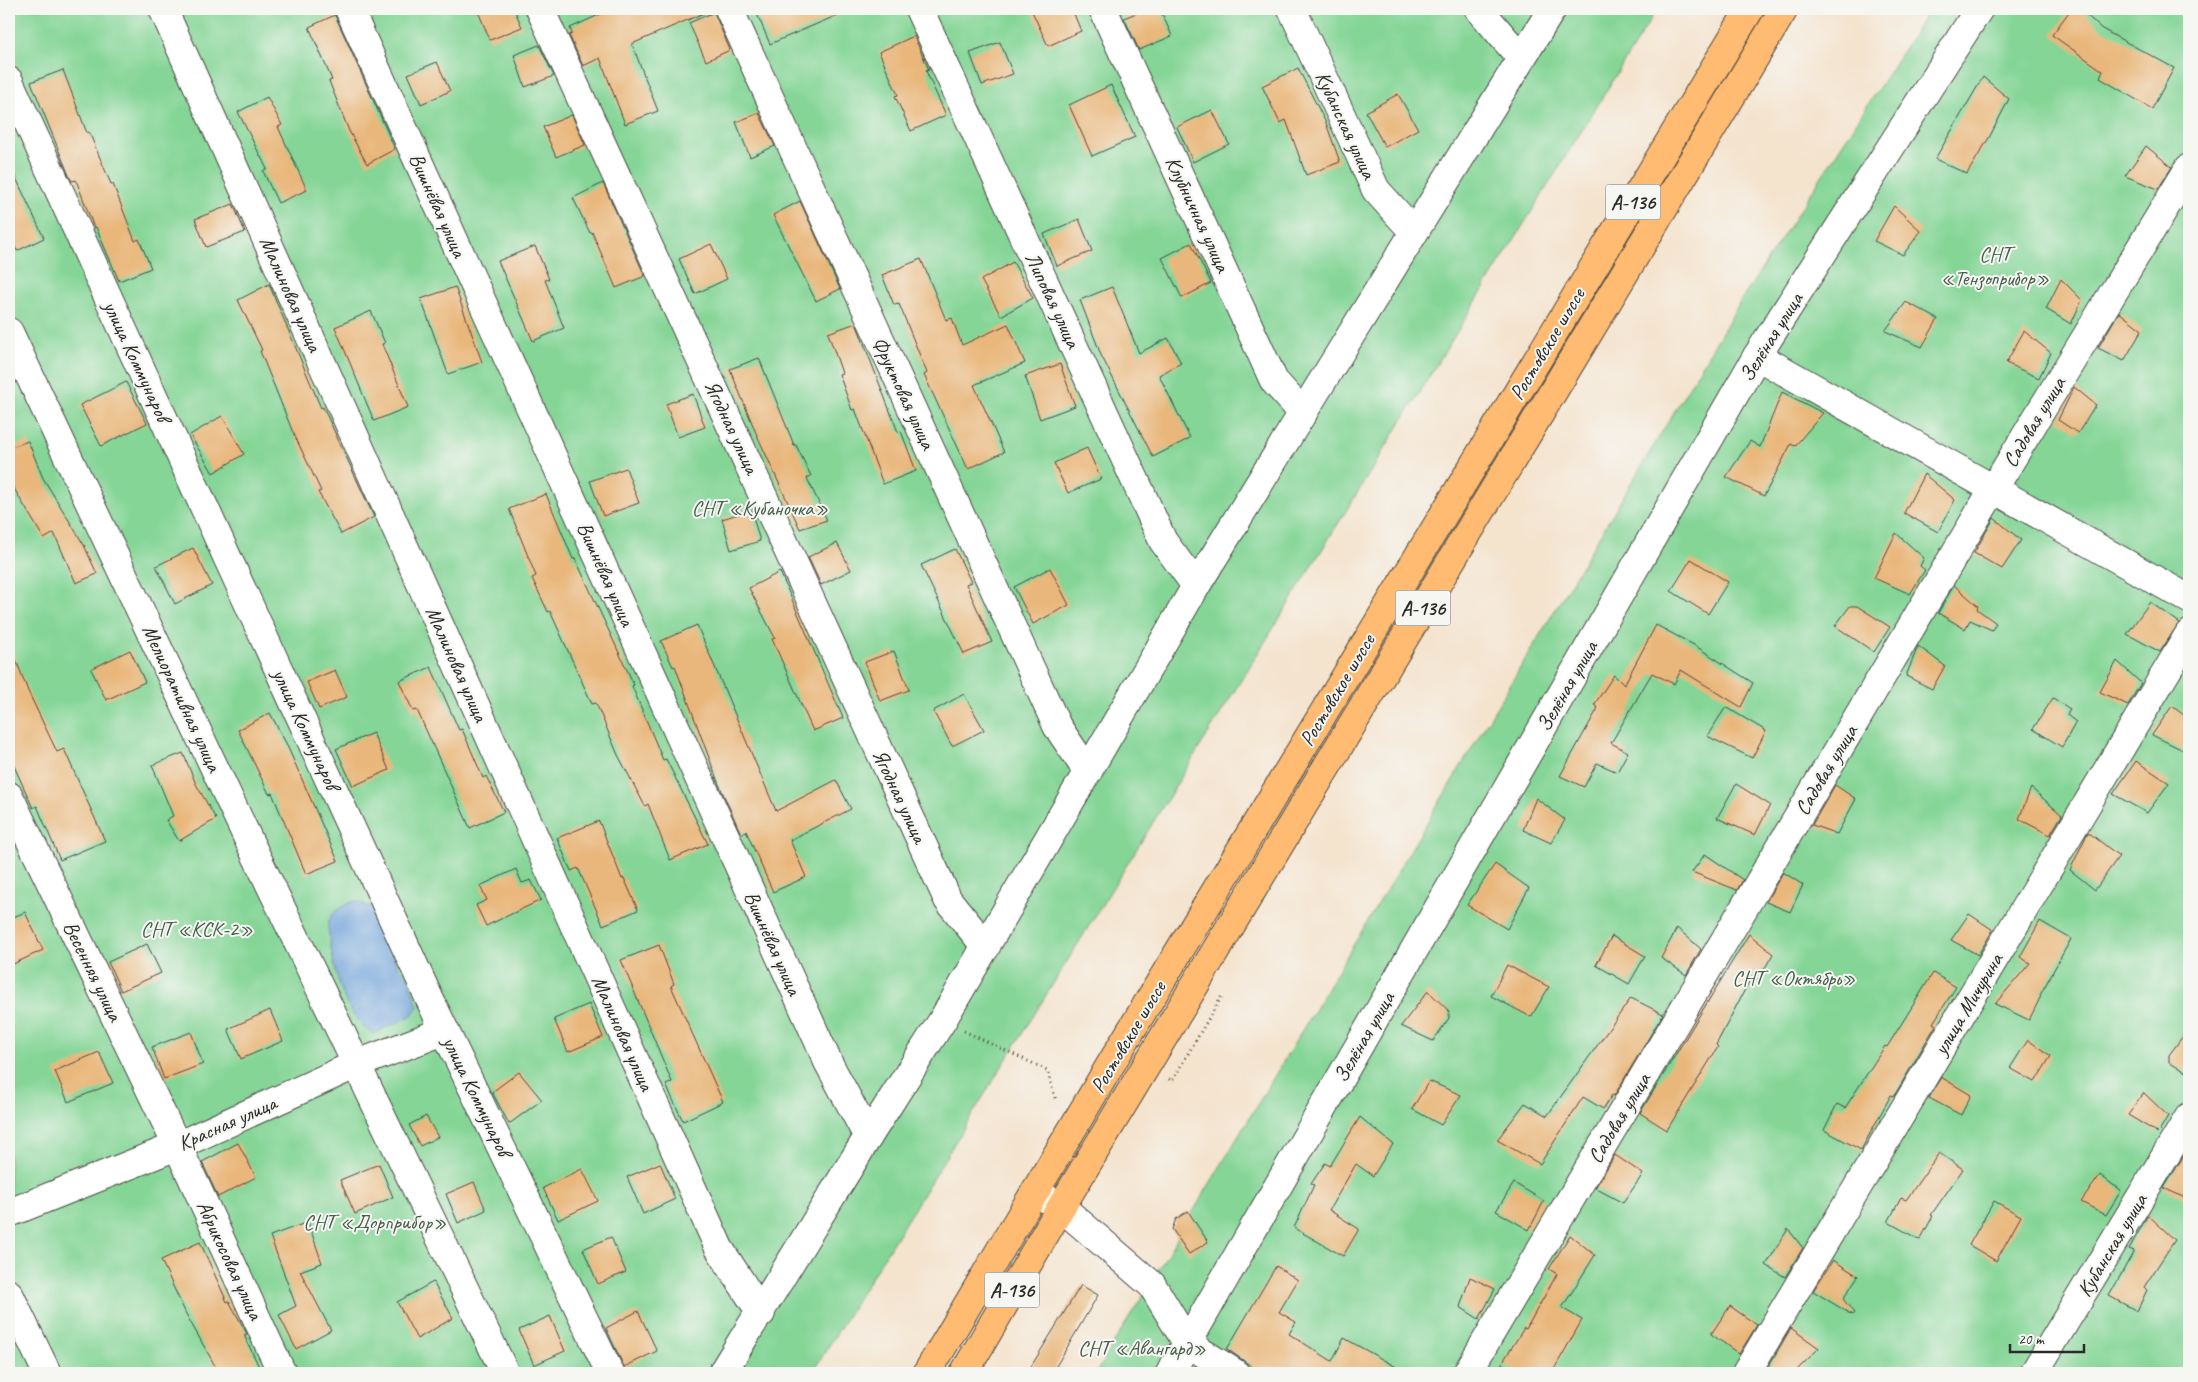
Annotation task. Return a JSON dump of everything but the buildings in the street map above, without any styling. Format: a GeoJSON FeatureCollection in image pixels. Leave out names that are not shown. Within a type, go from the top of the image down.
{"type":"FeatureCollection","features":[{"type":"Feature","properties":{"kind":"highway","name":"Ростовское шоссе"},"geometry":{"type":"LineString","coordinates":[[927,1373],[1750,9]]}},
{"type":"Feature","properties":{"kind":"highway","name":"Ростовское шоссе"},"geometry":{"type":"LineString","coordinates":[[964,1373],[1061,1207],[1784,9]]}},
{"type":"Feature","properties":{"kind":"street","name":"Малиновая улица"},"geometry":{"type":"LineString","coordinates":[[163,9],[719,1248],[761,1313]]}},
{"type":"Feature","properties":{"kind":"street","name":"Вишнёвая улица"},"geometry":{"type":"LineString","coordinates":[[349,9],[828,1062],[868,1137]]}},
{"type":"Feature","properties":{"kind":"street","name":"Ягодная улица"},"geometry":{"type":"LineString","coordinates":[[540,9],[948,900],[986,947]]}},
{"type":"Feature","properties":{"kind":"street","name":"Фруктовая улица"},"geometry":{"type":"LineString","coordinates":[[729,9],[1057,726],[1088,772]]}},
{"type":"Feature","properties":{"kind":"street","name":"Липовая улица"},"geometry":{"type":"LineString","coordinates":[[919,9],[1164,541],[1196,586]]}},
{"type":"Feature","properties":{"kind":"street","name":"Клубничная улица"},"geometry":{"type":"LineString","coordinates":[[1103,9],[1274,381],[1303,412]]}},
{"type":"Feature","properties":{"kind":"street","name":"Кубанская улица"},"geometry":{"type":"LineString","coordinates":[[1292,9],[1376,190],[1414,232]]}},
{"type":"Feature","properties":{"kind":"street"},"geometry":{"type":"LineString","coordinates":[[1479,9],[1521,58]]}},
{"type":"Feature","properties":{"kind":"street"},"geometry":{"type":"LineString","coordinates":[[722,1373],[942,1021],[1196,586],[1552,9]]}},
{"type":"Feature","properties":{"kind":"street","name":"Зелёная улица"},"geometry":{"type":"LineString","coordinates":[[1170,1373],[1757,356],[1979,9]]}},
{"type":"Feature","properties":{"kind":"street","name":"улица Коммунаров"},"geometry":{"type":"LineString","coordinates":[[9,81],[444,1031],[461,1062],[610,1373]]}},
{"type":"Feature","properties":{"kind":"street","name":"Садовая улица"},"geometry":{"type":"LineString","coordinates":[[1467,1373],[1994,488],[2189,168]]}},
{"type":"Feature","properties":{"kind":"street","name":"Мелиоративная улица"},"geometry":{"type":"LineString","coordinates":[[9,332],[250,843],[505,1373]]}},
{"type":"Feature","properties":{"kind":"street"},"geometry":{"type":"LineString","coordinates":[[1757,356],[2189,599]]}},
{"type":"Feature","properties":{"kind":"street","name":"улица Мичурина"},"geometry":{"type":"LineString","coordinates":[[1746,1373],[2189,634]]}},
{"type":"Feature","properties":{"kind":"street","name":"Весенняя улица"},"geometry":{"type":"LineString","coordinates":[[9,796],[177,1146]]}},
{"type":"Feature","properties":{"kind":"street","name":"Красная улица"},"geometry":{"type":"LineString","coordinates":[[9,1214],[177,1146],[357,1064],[444,1031]]}},
{"type":"Feature","properties":{"kind":"street","name":"Кубанская улица"},"geometry":{"type":"LineString","coordinates":[[2034,1373],[2189,1118]]}},
{"type":"Feature","properties":{"kind":"street","name":"Абрикосовая улица"},"geometry":{"type":"LineString","coordinates":[[177,1146],[282,1373]]}},
{"type":"Feature","properties":{"kind":"street"},"geometry":{"type":"LineString","coordinates":[[1035,1192],[1061,1207],[1152,1285],[1188,1344],[1235,1373]]}},
{"type":"Feature","properties":{"kind":"street"},"geometry":{"type":"LineString","coordinates":[[9,1294],[47,1373]]}},
{"type":"Feature","properties":{"kind":"path"},"geometry":{"type":"LineString","coordinates":[[1196,1039],[1223,994]]}},
{"type":"Feature","properties":{"kind":"path"},"geometry":{"type":"LineString","coordinates":[[942,1021],[1047,1070],[1056,1102]]}},
{"type":"Feature","properties":{"kind":"green space","name":"СНТ «Кубаночка»"},"geometry":{"type":"Polygon","coordinates":[[[9,9],[1657,9],[812,1373],[9,1373],[9,9]]]}},
{"type":"Feature","properties":{"kind":"green space","name":"СНТ «Октябрь»"},"geometry":{"type":"Polygon","coordinates":[[[1930,9],[2189,9],[2189,1373],[1096,1373],[1739,304],[1930,9]]]}},
{"type":"Feature","properties":{"kind":"water"},"geometry":{"type":"Polygon","coordinates":[[[355,901],[372,907],[384,917],[395,940],[392,954],[397,965],[407,975],[418,1006],[411,1016],[373,1034],[354,1016],[342,993],[328,929],[328,922],[332,915],[355,901]]]}},
{"type":"Feature","properties":{"kind":"park label","name":"СНТ «Тензоприбор»"},"geometry":{"type":"Point","coordinates":[1995,266]}},
{"type":"Feature","properties":{"kind":"park label","name":"СНТ «КСК-2»"},"geometry":{"type":"Point","coordinates":[197,929]}},
{"type":"Feature","properties":{"kind":"park label","name":"СНТ «Дорприбор»"},"geometry":{"type":"Point","coordinates":[375,1222]}},
{"type":"Feature","properties":{"kind":"park label","name":"СНТ «Авангард»"},"geometry":{"type":"Point","coordinates":[1142,1348]}}]}
